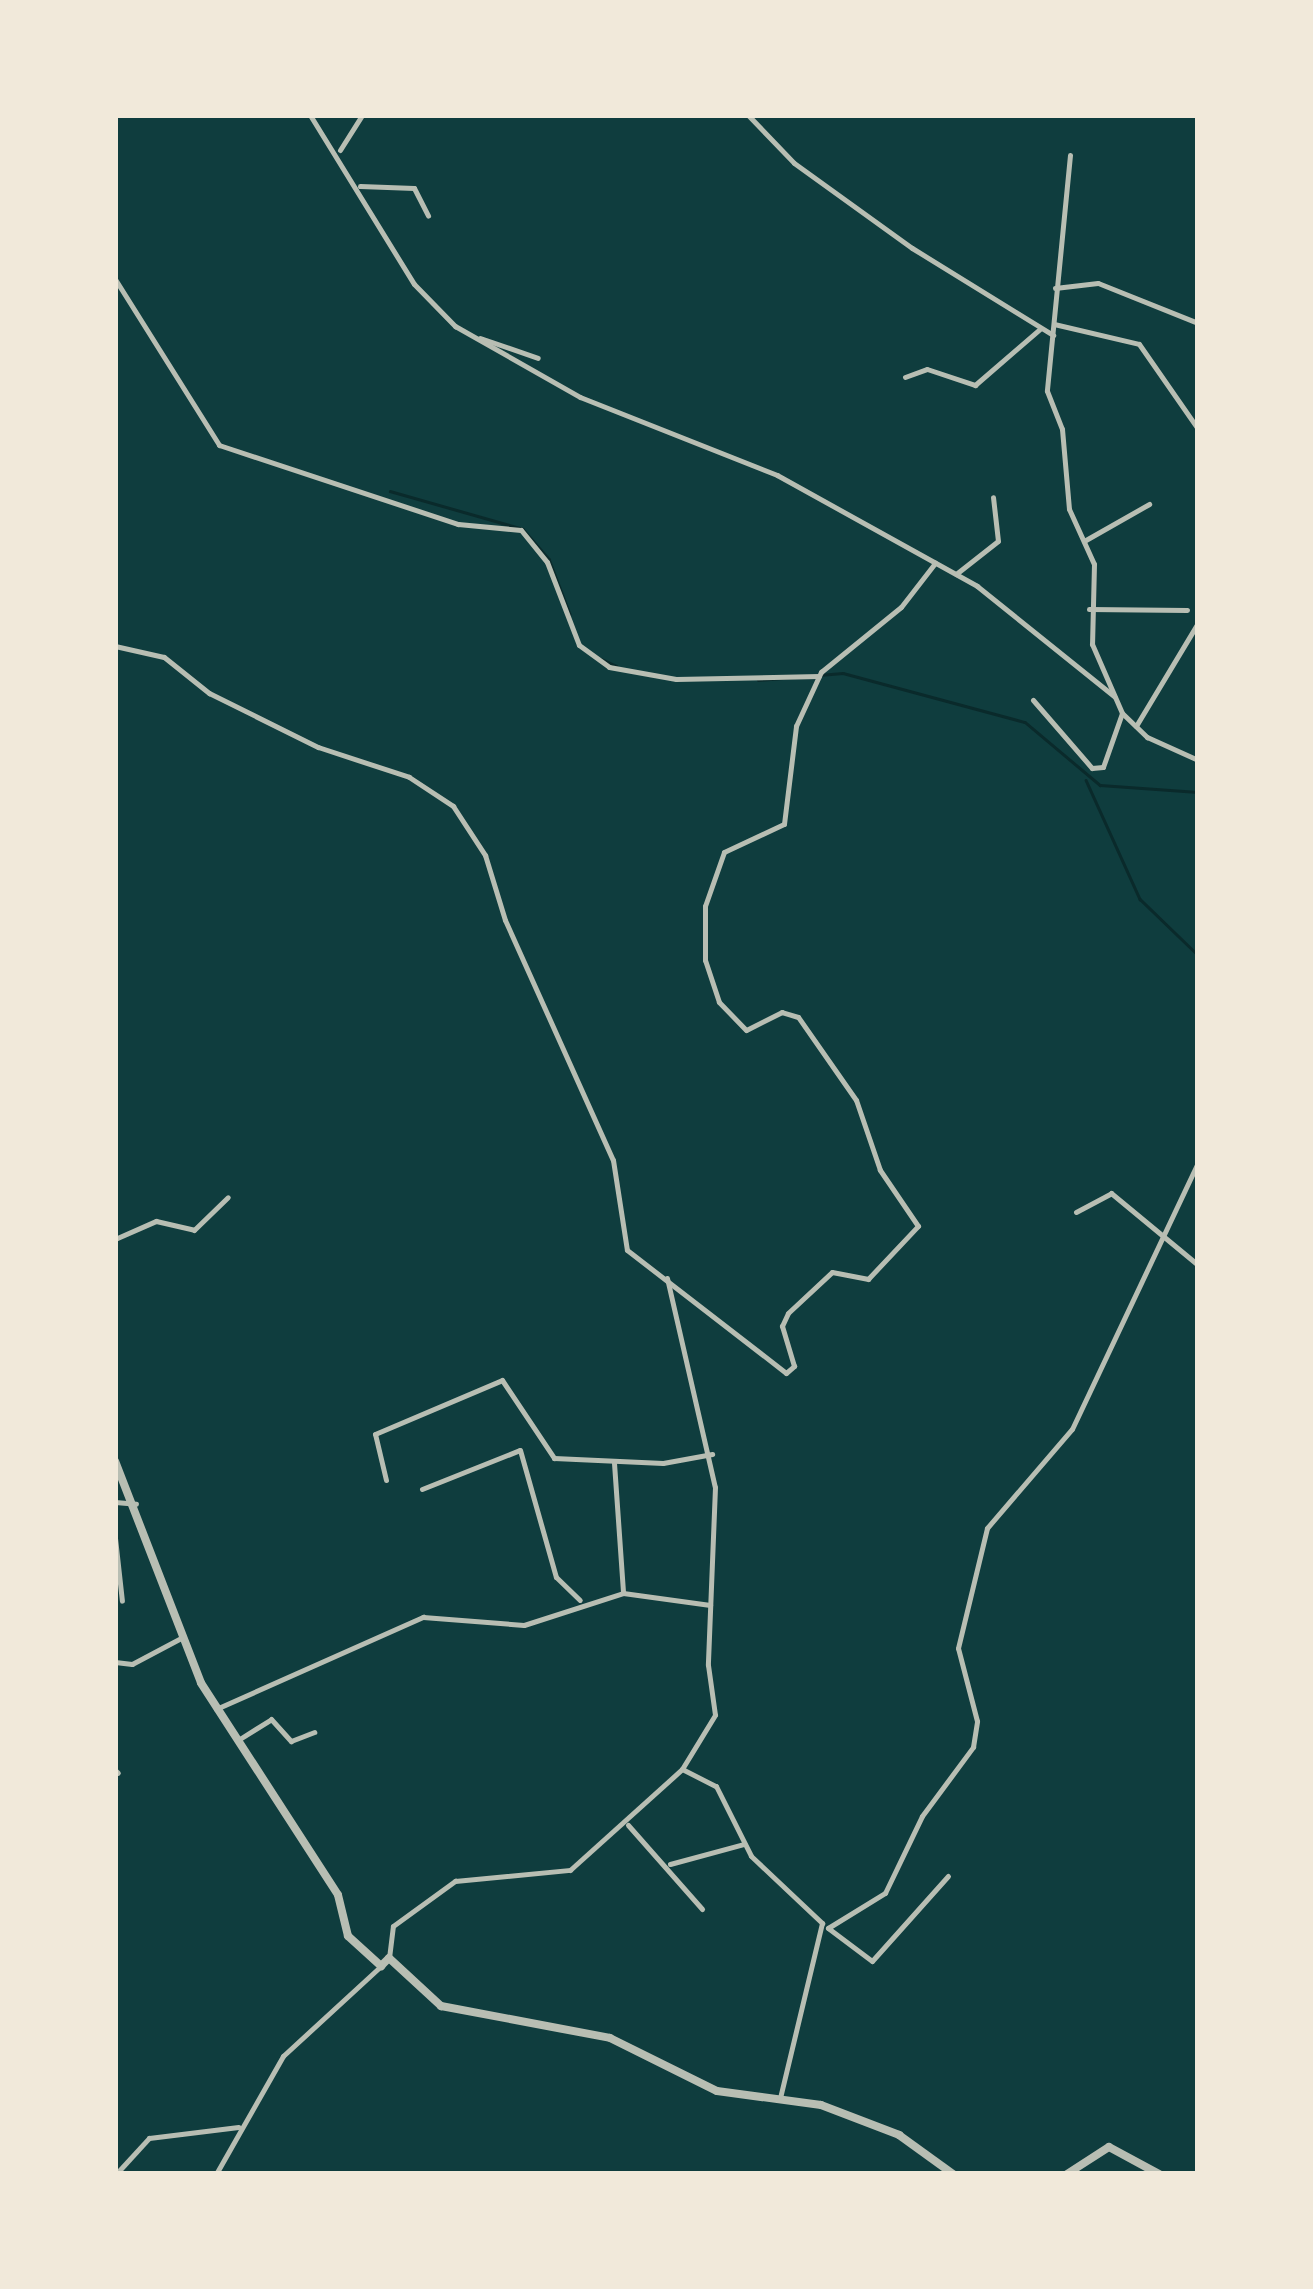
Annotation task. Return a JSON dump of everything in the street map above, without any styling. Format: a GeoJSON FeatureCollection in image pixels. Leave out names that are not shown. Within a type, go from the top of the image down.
{"type":"FeatureCollection","features":[{"type":"Feature","properties":{"kind":"street"},"geometry":{"type":"LineString","coordinates":[[310,115],[340,150],[419,291],[476,337],[580,397],[777,475],[956,574],[1051,638],[1114,696]]}},
{"type":"Feature","properties":{"kind":"street"},"geometry":{"type":"LineString","coordinates":[[340,150],[362,115]]}},
{"type":"Feature","properties":{"kind":"street"},"geometry":{"type":"LineString","coordinates":[[748,115],[794,163],[1052,335]]}},
{"type":"Feature","properties":{"kind":"street"},"geometry":{"type":"LineString","coordinates":[[1070,155],[1047,391],[1062,429],[1068,509],[1095,574],[1090,609],[1122,713],[1136,726],[1198,760]]}},
{"type":"Feature","properties":{"kind":"street"},"geometry":{"type":"LineString","coordinates":[[360,186],[414,188],[428,216]]}},
{"type":"Feature","properties":{"kind":"street"},"geometry":{"type":"LineString","coordinates":[[115,280],[219,445],[458,524],[520,530],[547,562],[579,646],[609,666],[676,679],[819,677],[900,607],[935,564]]}},
{"type":"Feature","properties":{"kind":"street"},"geometry":{"type":"LineString","coordinates":[[1055,288],[1104,284],[1198,323]]}},
{"type":"Feature","properties":{"kind":"street"},"geometry":{"type":"LineString","coordinates":[[1054,324],[1139,344],[1198,429]]}},
{"type":"Feature","properties":{"kind":"street"},"geometry":{"type":"LineString","coordinates":[[905,377],[927,369],[975,385],[1041,328]]}},
{"type":"Feature","properties":{"kind":"street"},"geometry":{"type":"LineString","coordinates":[[476,337],[538,358]]}},
{"type":"Feature","properties":{"kind":"street"},"geometry":{"type":"LineString","coordinates":[[956,574],[998,541],[992,497]]}},
{"type":"Feature","properties":{"kind":"street"},"geometry":{"type":"LineString","coordinates":[[1084,540],[1150,504]]}},
{"type":"Feature","properties":{"kind":"street"},"geometry":{"type":"LineString","coordinates":[[1090,609],[1186,610]]}},
{"type":"Feature","properties":{"kind":"street"},"geometry":{"type":"LineString","coordinates":[[1136,726],[1198,623]]}},
{"type":"Feature","properties":{"kind":"street"},"geometry":{"type":"LineString","coordinates":[[115,646],[164,657],[209,694],[318,747],[409,777],[453,806],[486,855],[505,920],[614,1160],[624,1246],[786,1373],[794,1362],[782,1326],[788,1313],[829,1273],[868,1279],[913,1237],[916,1219],[880,1170],[856,1100],[802,1021],[786,1012],[744,1030],[707,974],[705,906],[722,856],[784,824],[796,726],[819,689],[819,677]]}},
{"type":"Feature","properties":{"kind":"street"},"geometry":{"type":"LineString","coordinates":[[1032,700],[1092,768],[1103,767],[1122,713]]}},
{"type":"Feature","properties":{"kind":"street"},"geometry":{"type":"LineString","coordinates":[[780,2098],[825,1925],[885,1893],[976,1740],[958,1648],[988,1528],[1072,1429],[1198,1162]]}},
{"type":"Feature","properties":{"kind":"street"},"geometry":{"type":"LineString","coordinates":[[1076,1212],[1111,1193],[1162,1240],[1198,1265]]}},
{"type":"Feature","properties":{"kind":"street"},"geometry":{"type":"LineString","coordinates":[[115,1240],[156,1222],[194,1230],[228,1196]]}},
{"type":"Feature","properties":{"kind":"street"},"geometry":{"type":"LineString","coordinates":[[216,2174],[239,2126],[284,2056],[389,1958],[393,1926],[455,1882],[561,1874],[628,1825],[682,1769],[715,1719],[710,1605],[712,1454],[666,1278]]}},
{"type":"Feature","properties":{"kind":"street"},"geometry":{"type":"LineString","coordinates":[[386,1480],[375,1434],[502,1380],[549,1455],[614,1463],[712,1454]]}},
{"type":"Feature","properties":{"kind":"street"},"geometry":{"type":"LineString","coordinates":[[422,1488],[520,1450],[556,1577],[580,1600]]}},
{"type":"Feature","properties":{"kind":"street"},"geometry":{"type":"LineString","coordinates":[[115,1462],[136,1504],[181,1638],[216,1708],[338,1895],[348,1936],[380,1966]]}},
{"type":"Feature","properties":{"kind":"street"},"geometry":{"type":"LineString","coordinates":[[614,1463],[622,1593]]}},
{"type":"Feature","properties":{"kind":"street"},"geometry":{"type":"LineString","coordinates":[[115,1502],[136,1504]]}},
{"type":"Feature","properties":{"kind":"street"},"geometry":{"type":"LineString","coordinates":[[115,1538],[122,1601]]}},
{"type":"Feature","properties":{"kind":"street"},"geometry":{"type":"LineString","coordinates":[[216,1708],[423,1617],[524,1625],[580,1600],[622,1593],[710,1605]]}},
{"type":"Feature","properties":{"kind":"street"},"geometry":{"type":"LineString","coordinates":[[115,1662],[132,1664],[181,1638]]}},
{"type":"Feature","properties":{"kind":"street"},"geometry":{"type":"LineString","coordinates":[[235,1741],[271,1718],[291,1742],[314,1732]]}},
{"type":"Feature","properties":{"kind":"street"},"geometry":{"type":"LineString","coordinates":[[682,1769],[722,1792],[744,1844],[825,1925],[872,1961],[948,1876]]}},
{"type":"Feature","properties":{"kind":"street"},"geometry":{"type":"LineString","coordinates":[[628,1825],[670,1864],[702,1909]]}},
{"type":"Feature","properties":{"kind":"street"},"geometry":{"type":"LineString","coordinates":[[670,1864],[744,1844]]}},
{"type":"Feature","properties":{"kind":"street"},"geometry":{"type":"LineString","coordinates":[[389,1958],[441,2006],[610,2038],[717,2091],[780,2098],[899,2135],[953,2174]]}},
{"type":"Feature","properties":{"kind":"street"},"geometry":{"type":"LineString","coordinates":[[116,2174],[118,2164],[149,2138],[239,2126]]}},
{"type":"Feature","properties":{"kind":"street"},"geometry":{"type":"LineString","coordinates":[[1066,2174],[1108,2147],[1158,2174]]}},
{"type":"Feature","properties":{"kind":"waterway"},"geometry":{"type":"LineString","coordinates":[[390,491],[523,529],[549,559],[570,614]]}},
{"type":"Feature","properties":{"kind":"waterway"},"geometry":{"type":"LineString","coordinates":[[601,659],[617,666]]}},
{"type":"Feature","properties":{"kind":"waterway"},"geometry":{"type":"LineString","coordinates":[[758,680],[843,673],[1025,722],[1100,785],[1198,792]]}},
{"type":"Feature","properties":{"kind":"waterway"},"geometry":{"type":"LineString","coordinates":[[1086,780],[1140,899],[1198,955]]}}]}
